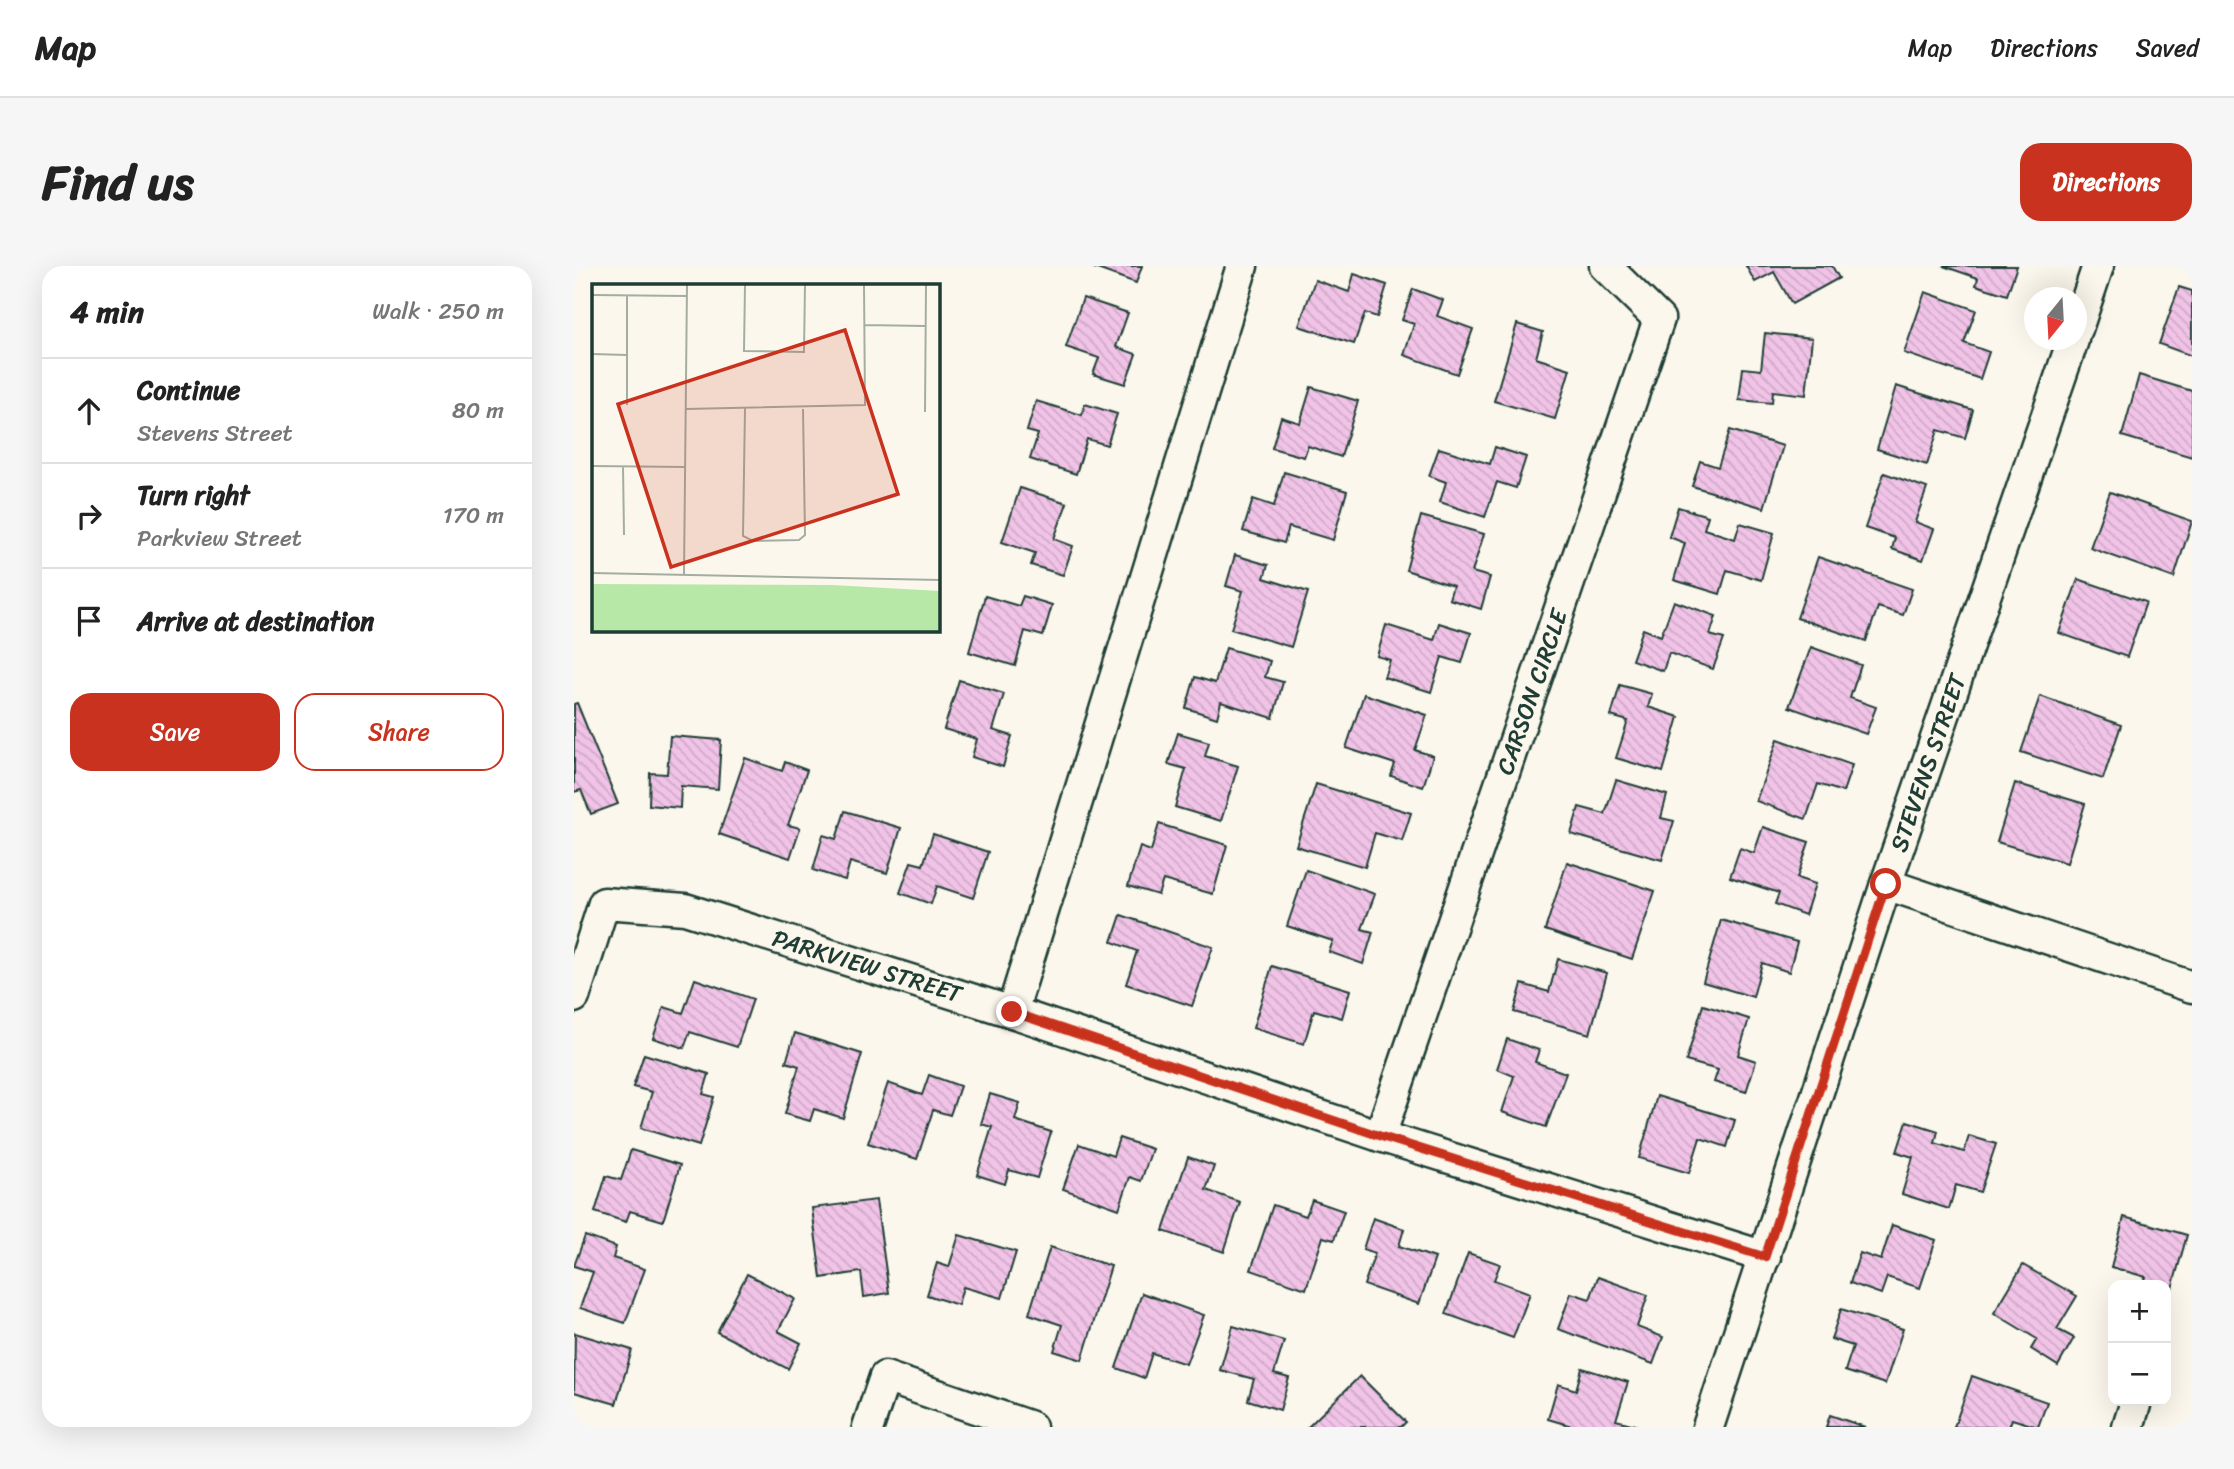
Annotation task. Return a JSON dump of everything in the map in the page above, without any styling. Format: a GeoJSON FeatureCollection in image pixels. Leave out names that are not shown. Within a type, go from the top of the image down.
{"type":"FeatureCollection","features":[{"type":"Feature","properties":{"kind":"street"},"geometry":{"type":"LineString","coordinates":[[1012,1012],[1242,266]]}},
{"type":"Feature","properties":{"kind":"street","name":"CARSON CIRCLE"},"geometry":{"type":"LineString","coordinates":[[1380,1136],[1659,319],[1605,266]]}},
{"type":"Feature","properties":{"kind":"street"},"geometry":{"type":"LineString","coordinates":[[2087,299],[2098,266]]}},
{"type":"Feature","properties":{"kind":"street","name":"STEVENS STREET"},"geometry":{"type":"LineString","coordinates":[[1708,1427],[1886,884],[2070,350]]}},
{"type":"Feature","properties":{"kind":"street"},"geometry":{"type":"LineString","coordinates":[[1886,884],[2192,987]]}},
{"type":"Feature","properties":{"kind":"street","name":"PARKVIEW STREET"},"geometry":{"type":"LineString","coordinates":[[574,997],[604,903],[685,909],[1012,1012],[1380,1136],[1765,1257]]}},
{"type":"Feature","properties":{"kind":"street"},"geometry":{"type":"LineString","coordinates":[[868,1427],[885,1377],[1031,1427]]}},
{"type":"Feature","properties":{"kind":"building"},"geometry":{"type":"Polygon","coordinates":[[[1089,266],[1142,266],[1136,283],[1089,266]]]}},
{"type":"Feature","properties":{"kind":"building"},"geometry":{"type":"Polygon","coordinates":[[[1746,266],[1832,266],[1839,278],[1792,304],[1774,272],[1755,282],[1746,266]]]}},
{"type":"Feature","properties":{"kind":"building"},"geometry":{"type":"Polygon","coordinates":[[[1943,266],[2017,266],[2007,295],[1976,285],[1978,278],[1943,266]]]}},
{"type":"Feature","properties":{"kind":"building"},"geometry":{"type":"Polygon","coordinates":[[[1354,274],[1387,285],[1377,317],[1365,313],[1354,344],[1299,326],[1315,280],[1349,292],[1354,274]]]}},
{"type":"Feature","properties":{"kind":"building"},"geometry":{"type":"Polygon","coordinates":[[[2179,287],[2192,291],[2192,356],[2159,344],[2179,287]]]}},
{"type":"Feature","properties":{"kind":"building"},"geometry":{"type":"Polygon","coordinates":[[[1413,289],[1443,300],[1437,316],[1473,329],[1457,374],[1404,355],[1414,324],[1402,320],[1413,289]]]}},
{"type":"Feature","properties":{"kind":"building"},"geometry":{"type":"Polygon","coordinates":[[[1925,292],[1976,310],[1964,343],[1989,352],[1980,379],[1904,353],[1925,292]]]}},
{"type":"Feature","properties":{"kind":"building"},"geometry":{"type":"Polygon","coordinates":[[[1083,298],[1128,313],[1116,347],[1136,354],[1125,384],[1093,374],[1099,358],[1066,347],[1083,298]]]}},
{"type":"Feature","properties":{"kind":"building"},"geometry":{"type":"Polygon","coordinates":[[[1517,324],[1543,332],[1536,358],[1570,369],[1555,419],[1494,401],[1517,324]]]}},
{"type":"Feature","properties":{"kind":"building"},"geometry":{"type":"Polygon","coordinates":[[[1765,333],[1812,338],[1806,395],[1773,391],[1772,403],[1739,400],[1743,368],[1761,370],[1765,333]]]}},
{"type":"Feature","properties":{"kind":"building"},"geometry":{"type":"Polygon","coordinates":[[[2139,375],[2192,391],[2192,457],[2122,436],[2139,375]]]}},
{"type":"Feature","properties":{"kind":"building"},"geometry":{"type":"Polygon","coordinates":[[[1896,386],[1973,410],[1965,438],[1938,430],[1927,465],[1877,449],[1896,386]]]}},
{"type":"Feature","properties":{"kind":"building"},"geometry":{"type":"Polygon","coordinates":[[[1311,387],[1358,401],[1341,457],[1308,446],[1304,457],[1272,448],[1281,417],[1300,423],[1311,387]]]}},
{"type":"Feature","properties":{"kind":"building"},"geometry":{"type":"Polygon","coordinates":[[[1036,401],[1082,415],[1085,404],[1117,414],[1107,445],[1087,439],[1076,474],[1030,459],[1038,434],[1027,431],[1036,401]]]}},
{"type":"Feature","properties":{"kind":"building"},"geometry":{"type":"Polygon","coordinates":[[[1730,430],[1783,446],[1764,508],[1692,486],[1700,461],[1718,467],[1730,430]]]}},
{"type":"Feature","properties":{"kind":"building"},"geometry":{"type":"Polygon","coordinates":[[[1495,447],[1526,457],[1516,488],[1497,482],[1485,517],[1440,502],[1446,482],[1429,476],[1439,448],[1490,464],[1495,447]]]}},
{"type":"Feature","properties":{"kind":"building"},"geometry":{"type":"Polygon","coordinates":[[[1284,472],[1347,491],[1333,540],[1289,527],[1284,543],[1243,531],[1253,499],[1274,506],[1284,472]]]}},
{"type":"Feature","properties":{"kind":"building"},"geometry":{"type":"Polygon","coordinates":[[[1884,473],[1927,488],[1915,522],[1934,529],[1923,560],[1892,549],[1895,538],[1865,528],[1884,473]]]}},
{"type":"Feature","properties":{"kind":"building"},"geometry":{"type":"Polygon","coordinates":[[[1020,488],[1067,503],[1054,539],[1073,546],[1063,575],[1031,565],[1035,553],[1002,542],[1020,488]]]}},
{"type":"Feature","properties":{"kind":"building"},"geometry":{"type":"Polygon","coordinates":[[[2110,492],[2192,521],[2174,578],[2090,548],[2110,492]]]}},
{"type":"Feature","properties":{"kind":"building"},"geometry":{"type":"Polygon","coordinates":[[[1678,507],[1708,516],[1704,529],[1735,539],[1740,523],[1774,533],[1761,580],[1727,570],[1720,594],[1674,580],[1685,543],[1669,537],[1678,507]]]}},
{"type":"Feature","properties":{"kind":"building"},"geometry":{"type":"Polygon","coordinates":[[[1421,516],[1484,534],[1472,572],[1490,577],[1481,609],[1449,599],[1453,586],[1406,570],[1421,516]]]}},
{"type":"Feature","properties":{"kind":"building"},"geometry":{"type":"Polygon","coordinates":[[[1235,555],[1268,565],[1264,578],[1308,592],[1291,647],[1231,629],[1243,591],[1226,586],[1235,555]]]}},
{"type":"Feature","properties":{"kind":"building"},"geometry":{"type":"Polygon","coordinates":[[[1818,557],[1912,589],[1903,615],[1878,607],[1866,641],[1797,618],[1818,557]]]}},
{"type":"Feature","properties":{"kind":"building"},"geometry":{"type":"Polygon","coordinates":[[[2078,579],[2146,602],[2127,657],[2059,633],[2078,579]]]}},
{"type":"Feature","properties":{"kind":"building"},"geometry":{"type":"Polygon","coordinates":[[[985,596],[1019,606],[1023,596],[1052,605],[1043,636],[1025,631],[1015,666],[969,652],[985,596]]]}},
{"type":"Feature","properties":{"kind":"building"},"geometry":{"type":"Polygon","coordinates":[[[1674,601],[1716,616],[1710,635],[1724,639],[1713,669],[1669,653],[1663,671],[1632,660],[1643,629],[1661,636],[1674,601]]]}},
{"type":"Feature","properties":{"kind":"building"},"geometry":{"type":"Polygon","coordinates":[[[1439,623],[1471,633],[1462,663],[1442,657],[1431,692],[1384,677],[1390,660],[1377,656],[1386,625],[1434,640],[1439,623]]]}},
{"type":"Feature","properties":{"kind":"building"},"geometry":{"type":"Polygon","coordinates":[[[1811,647],[1861,665],[1850,698],[1876,707],[1866,734],[1789,707],[1811,647]]]}},
{"type":"Feature","properties":{"kind":"building"},"geometry":{"type":"Polygon","coordinates":[[[1226,648],[1270,661],[1265,677],[1283,682],[1273,718],[1221,702],[1217,718],[1186,708],[1195,677],[1215,683],[1226,648]]]}},
{"type":"Feature","properties":{"kind":"building"},"geometry":{"type":"Polygon","coordinates":[[[959,680],[1004,694],[993,730],[1012,736],[1003,767],[972,757],[977,739],[944,729],[959,680]]]}},
{"type":"Feature","properties":{"kind":"building"},"geometry":{"type":"Polygon","coordinates":[[[1620,685],[1652,694],[1648,707],[1679,717],[1663,772],[1616,758],[1628,721],[1611,716],[1620,685]]]}},
{"type":"Feature","properties":{"kind":"building"},"geometry":{"type":"Polygon","coordinates":[[[1364,694],[1427,715],[1415,750],[1433,756],[1423,787],[1391,776],[1395,764],[1346,748],[1364,694]]]}},
{"type":"Feature","properties":{"kind":"building"},"geometry":{"type":"Polygon","coordinates":[[[2040,696],[2121,725],[2103,779],[2021,752],[2040,696]]]}},
{"type":"Feature","properties":{"kind":"building"},"geometry":{"type":"Polygon","coordinates":[[[577,703],[618,804],[591,814],[581,790],[574,792],[574,704],[577,703]]]}},
{"type":"Feature","properties":{"kind":"building"},"geometry":{"type":"Polygon","coordinates":[[[1178,733],[1209,742],[1205,756],[1238,766],[1221,821],[1175,807],[1186,769],[1168,764],[1178,733]]]}},
{"type":"Feature","properties":{"kind":"building"},"geometry":{"type":"Polygon","coordinates":[[[670,736],[721,740],[718,789],[681,786],[680,808],[649,805],[650,773],[667,774],[670,736]]]}},
{"type":"Feature","properties":{"kind":"building"},"geometry":{"type":"Polygon","coordinates":[[[1778,739],[1852,765],[1843,792],[1818,784],[1806,819],[1756,801],[1778,739]]]}},
{"type":"Feature","properties":{"kind":"building"},"geometry":{"type":"Polygon","coordinates":[[[745,758],[782,771],[785,762],[807,770],[788,825],[800,828],[790,858],[719,834],[745,758]]]}},
{"type":"Feature","properties":{"kind":"building"},"geometry":{"type":"Polygon","coordinates":[[[1616,780],[1667,795],[1661,818],[1674,821],[1662,860],[1571,834],[1579,807],[1605,814],[1616,780]]]}},
{"type":"Feature","properties":{"kind":"building"},"geometry":{"type":"Polygon","coordinates":[[[2015,783],[2085,804],[2067,863],[1997,842],[2015,783]]]}},
{"type":"Feature","properties":{"kind":"building"},"geometry":{"type":"Polygon","coordinates":[[[1316,784],[1411,813],[1402,841],[1375,833],[1365,867],[1296,846],[1316,784]]]}},
{"type":"Feature","properties":{"kind":"building"},"geometry":{"type":"Polygon","coordinates":[[[845,811],[901,828],[887,873],[850,862],[845,880],[813,870],[823,835],[836,839],[845,811]]]}},
{"type":"Feature","properties":{"kind":"building"},"geometry":{"type":"Polygon","coordinates":[[[1159,824],[1227,845],[1213,894],[1163,880],[1158,895],[1128,886],[1140,847],[1151,851],[1159,824]]]}},
{"type":"Feature","properties":{"kind":"building"},"geometry":{"type":"Polygon","coordinates":[[[1763,827],[1809,842],[1797,878],[1815,884],[1805,915],[1775,904],[1779,893],[1730,877],[1740,848],[1754,853],[1763,827]]]}},
{"type":"Feature","properties":{"kind":"building"},"geometry":{"type":"Polygon","coordinates":[[[933,834],[988,852],[973,898],[937,886],[931,904],[900,893],[911,862],[923,865],[933,834]]]}},
{"type":"Feature","properties":{"kind":"building"},"geometry":{"type":"Polygon","coordinates":[[[1567,862],[1655,891],[1632,959],[1545,930],[1567,862]]]}},
{"type":"Feature","properties":{"kind":"building"},"geometry":{"type":"Polygon","coordinates":[[[1306,870],[1375,894],[1362,929],[1373,932],[1363,964],[1329,952],[1333,941],[1287,926],[1306,870]]]}},
{"type":"Feature","properties":{"kind":"building"},"geometry":{"type":"Polygon","coordinates":[[[1121,915],[1213,947],[1192,1006],[1126,984],[1137,951],[1112,942],[1121,915]]]}},
{"type":"Feature","properties":{"kind":"building"},"geometry":{"type":"Polygon","coordinates":[[[1721,920],[1797,942],[1789,972],[1762,963],[1753,997],[1703,982],[1721,920]]]}},
{"type":"Feature","properties":{"kind":"building"},"geometry":{"type":"Polygon","coordinates":[[[1558,959],[1607,973],[1590,1034],[1514,1012],[1522,984],[1549,992],[1558,959]]]}},
{"type":"Feature","properties":{"kind":"building"},"geometry":{"type":"Polygon","coordinates":[[[1272,966],[1350,990],[1342,1018],[1314,1010],[1304,1044],[1253,1028],[1272,966]]]}},
{"type":"Feature","properties":{"kind":"building"},"geometry":{"type":"Polygon","coordinates":[[[695,979],[753,999],[737,1047],[690,1032],[684,1048],[653,1038],[664,1007],[683,1013],[695,979]]]}},
{"type":"Feature","properties":{"kind":"building"},"geometry":{"type":"Polygon","coordinates":[[[1703,1005],[1749,1019],[1738,1055],[1756,1061],[1746,1092],[1714,1082],[1718,1070],[1686,1061],[1703,1005]]]}},
{"type":"Feature","properties":{"kind":"building"},"geometry":{"type":"Polygon","coordinates":[[[795,1033],[862,1054],[843,1118],[814,1109],[810,1121],[785,1114],[799,1066],[786,1062],[795,1033]]]}},
{"type":"Feature","properties":{"kind":"building"},"geometry":{"type":"Polygon","coordinates":[[[1507,1039],[1539,1050],[1535,1062],[1566,1073],[1546,1127],[1502,1112],[1514,1076],[1497,1069],[1507,1039]]]}},
{"type":"Feature","properties":{"kind":"building"},"geometry":{"type":"Polygon","coordinates":[[[644,1054],[709,1074],[703,1094],[714,1097],[699,1146],[641,1128],[652,1092],[633,1087],[644,1054]]]}},
{"type":"Feature","properties":{"kind":"building"},"geometry":{"type":"Polygon","coordinates":[[[929,1075],[960,1086],[950,1115],[933,1110],[917,1159],[868,1143],[888,1083],[922,1095],[929,1075]]]}},
{"type":"Feature","properties":{"kind":"building"},"geometry":{"type":"Polygon","coordinates":[[[990,1094],[1020,1103],[1015,1120],[1051,1132],[1037,1178],[1009,1170],[1005,1184],[977,1175],[992,1127],[981,1124],[990,1094]]]}},
{"type":"Feature","properties":{"kind":"building"},"geometry":{"type":"Polygon","coordinates":[[[1657,1096],[1735,1120],[1727,1147],[1700,1138],[1689,1173],[1639,1158],[1657,1096]]]}},
{"type":"Feature","properties":{"kind":"building"},"geometry":{"type":"Polygon","coordinates":[[[1907,1121],[1938,1131],[1935,1143],[1964,1152],[1969,1136],[1996,1144],[1980,1192],[1956,1185],[1949,1209],[1902,1194],[1913,1157],[1897,1152],[1907,1121]]]}},
{"type":"Feature","properties":{"kind":"building"},"geometry":{"type":"Polygon","coordinates":[[[1119,1138],[1152,1149],[1141,1181],[1130,1177],[1119,1209],[1063,1189],[1079,1144],[1113,1156],[1119,1138]]]}},
{"type":"Feature","properties":{"kind":"building"},"geometry":{"type":"Polygon","coordinates":[[[631,1150],[680,1165],[663,1221],[630,1211],[626,1222],[595,1212],[606,1176],[621,1180],[631,1150]]]}},
{"type":"Feature","properties":{"kind":"building"},"geometry":{"type":"Polygon","coordinates":[[[1188,1157],[1214,1166],[1206,1190],[1240,1202],[1224,1252],[1163,1231],[1188,1157]]]}},
{"type":"Feature","properties":{"kind":"building"},"geometry":{"type":"Polygon","coordinates":[[[876,1200],[889,1293],[864,1297],[861,1272],[821,1278],[812,1208],[876,1200]]]}},
{"type":"Feature","properties":{"kind":"building"},"geometry":{"type":"Polygon","coordinates":[[[1312,1200],[1344,1211],[1334,1240],[1323,1237],[1306,1289],[1251,1270],[1273,1205],[1306,1216],[1312,1200]]]}},
{"type":"Feature","properties":{"kind":"building"},"geometry":{"type":"Polygon","coordinates":[[[2124,1217],[2187,1235],[2171,1292],[2171,1280],[2145,1280],[2146,1277],[2111,1267],[2124,1217]]]}},
{"type":"Feature","properties":{"kind":"building"},"geometry":{"type":"Polygon","coordinates":[[[1373,1218],[1404,1229],[1399,1246],[1435,1258],[1419,1304],[1364,1285],[1375,1253],[1363,1249],[1373,1218]]]}},
{"type":"Feature","properties":{"kind":"building"},"geometry":{"type":"Polygon","coordinates":[[[1892,1225],[1936,1240],[1920,1288],[1887,1277],[1881,1294],[1850,1283],[1860,1253],[1881,1260],[1892,1225]]]}},
{"type":"Feature","properties":{"kind":"building"},"geometry":{"type":"Polygon","coordinates":[[[959,1235],[1016,1252],[1002,1298],[963,1287],[958,1305],[927,1295],[937,1263],[949,1267],[959,1235]]]}},
{"type":"Feature","properties":{"kind":"building"},"geometry":{"type":"Polygon","coordinates":[[[585,1236],[616,1247],[613,1258],[645,1269],[625,1323],[580,1308],[593,1272],[574,1266],[585,1236]]]}},
{"type":"Feature","properties":{"kind":"building"},"geometry":{"type":"Polygon","coordinates":[[[1050,1247],[1111,1266],[1082,1360],[1054,1351],[1062,1325],[1029,1314],[1050,1247]]]}},
{"type":"Feature","properties":{"kind":"building"},"geometry":{"type":"Polygon","coordinates":[[[1468,1253],[1500,1264],[1494,1280],[1530,1293],[1513,1338],[1446,1314],[1468,1253]]]}},
{"type":"Feature","properties":{"kind":"building"},"geometry":{"type":"Polygon","coordinates":[[[2023,1265],[2077,1296],[2057,1329],[2074,1338],[2058,1366],[2031,1349],[2037,1339],[1994,1313],[2023,1265]]]}},
{"type":"Feature","properties":{"kind":"building"},"geometry":{"type":"Polygon","coordinates":[[[747,1274],[795,1299],[778,1331],[801,1343],[788,1369],[717,1332],[747,1274]]]}},
{"type":"Feature","properties":{"kind":"building"},"geometry":{"type":"Polygon","coordinates":[[[1598,1277],[1648,1295],[1637,1327],[1663,1337],[1653,1364],[1558,1329],[1571,1293],[1590,1299],[1598,1277]]]}},
{"type":"Feature","properties":{"kind":"building"},"geometry":{"type":"Polygon","coordinates":[[[1142,1293],[1204,1315],[1186,1364],[1152,1353],[1144,1378],[1116,1368],[1142,1293]]]}},
{"type":"Feature","properties":{"kind":"building"},"geometry":{"type":"Polygon","coordinates":[[[1841,1309],[1903,1329],[1885,1384],[1845,1371],[1853,1346],[1831,1339],[1841,1309]]]}},
{"type":"Feature","properties":{"kind":"building"},"geometry":{"type":"Polygon","coordinates":[[[1233,1326],[1284,1341],[1274,1374],[1289,1378],[1280,1410],[1248,1400],[1254,1379],[1220,1370],[1233,1326]]]}},
{"type":"Feature","properties":{"kind":"building"},"geometry":{"type":"Polygon","coordinates":[[[575,1333],[632,1350],[616,1404],[574,1392],[575,1333]]]}},
{"type":"Feature","properties":{"kind":"building"},"geometry":{"type":"Polygon","coordinates":[[[1582,1368],[1628,1382],[1616,1420],[1635,1425],[1634,1427],[1575,1427],[1548,1419],[1558,1384],[1576,1390],[1582,1368]]]}},
{"type":"Feature","properties":{"kind":"building"},"geometry":{"type":"Polygon","coordinates":[[[1360,1376],[1406,1422],[1401,1427],[1308,1427],[1360,1376]]]}},
{"type":"Feature","properties":{"kind":"building"},"geometry":{"type":"Polygon","coordinates":[[[1972,1376],[2047,1402],[2038,1427],[2012,1419],[2009,1427],[1954,1427],[1972,1376]]]}},
{"type":"Feature","properties":{"kind":"building"},"geometry":{"type":"Polygon","coordinates":[[[1830,1415],[1865,1427],[1826,1427],[1830,1415]]]}},
{"type":"Feature","properties":{"kind":"route"},"geometry":{"type":"LineString","coordinates":[[1012,1012],[1380,1136],[1765,1257],[1886,884]]}}]}
